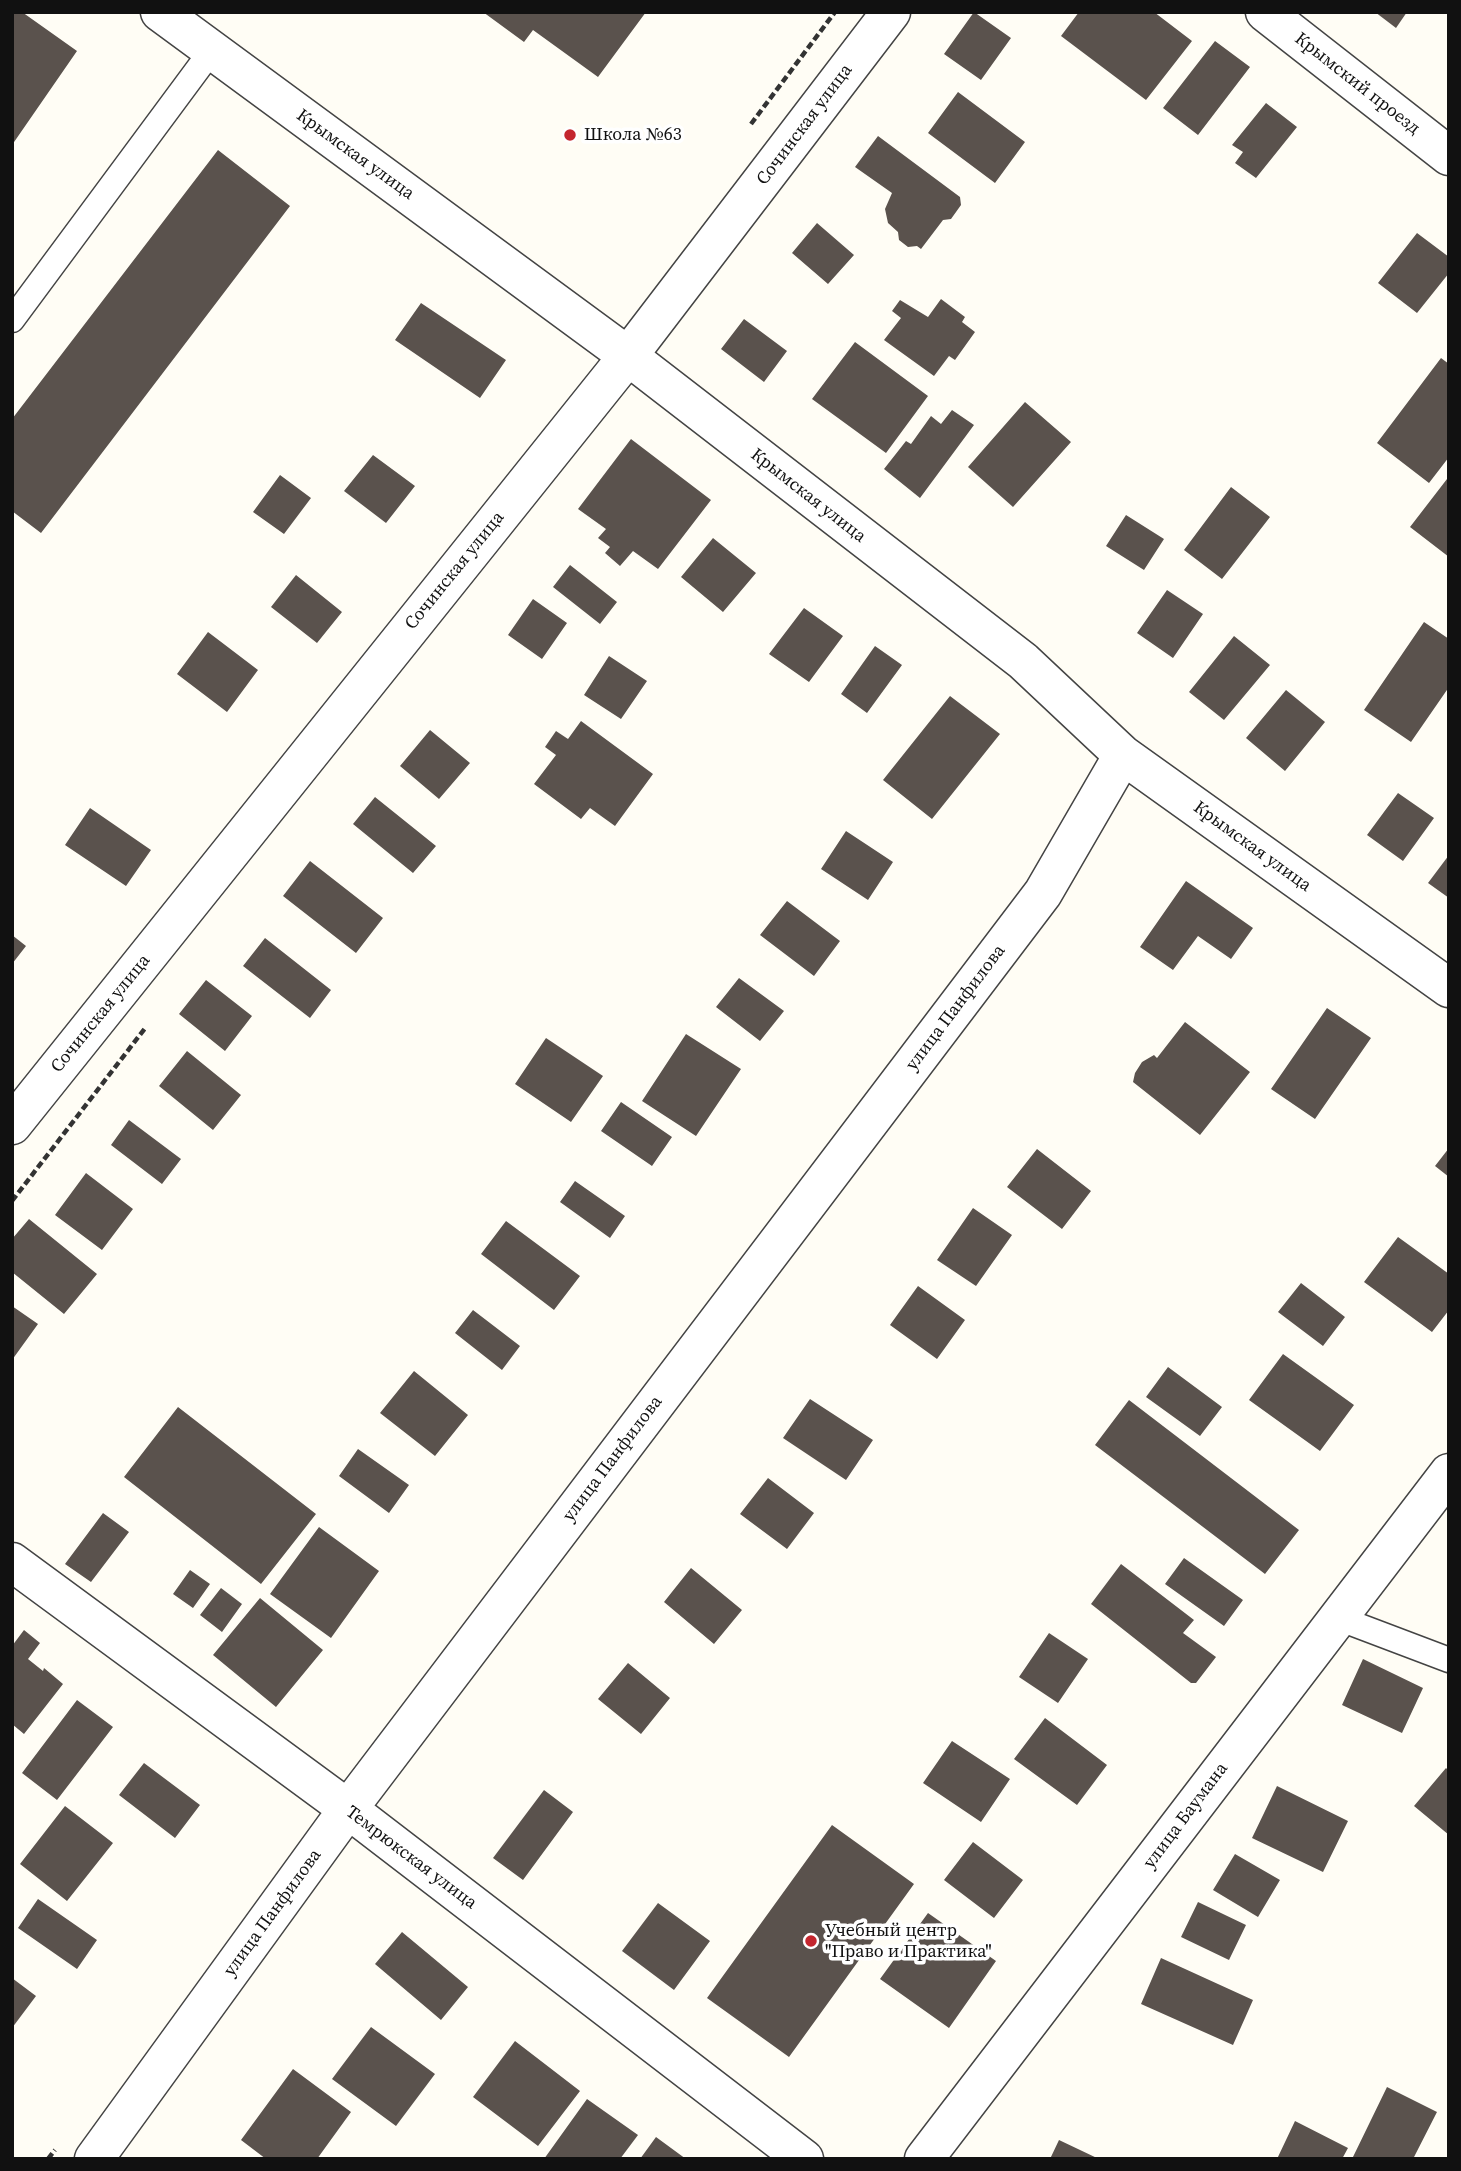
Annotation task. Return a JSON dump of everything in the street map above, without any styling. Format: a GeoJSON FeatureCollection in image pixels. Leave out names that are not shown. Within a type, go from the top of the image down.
{"type":"FeatureCollection","features":[{"type":"Feature","properties":{"kind":"street","name":"Крымская улица"},"geometry":{"type":"LineString","coordinates":[[160,12],[628,356],[1023,661],[1123,755],[1449,988]]}},
{"type":"Feature","properties":{"kind":"street","name":"Сочинская улица"},"geometry":{"type":"LineString","coordinates":[[12,1125],[628,356],[891,12]]}},
{"type":"Feature","properties":{"kind":"street","name":"Крымский проезд"},"geometry":{"type":"LineString","coordinates":[[1265,12],[1449,156]]}},
{"type":"Feature","properties":{"kind":"street","name":"улица Панфилова"},"geometry":{"type":"LineString","coordinates":[[94,2159],[348,1810],[1043,894],[1123,755]]}},
{"type":"Feature","properties":{"kind":"street","name":"улица Баумана"},"geometry":{"type":"LineString","coordinates":[[924,2159],[1449,1473]]}},
{"type":"Feature","properties":{"kind":"street","name":"Темрюкская улица"},"geometry":{"type":"LineString","coordinates":[[12,1562],[348,1810],[804,2159]]}},
{"type":"Feature","properties":{"kind":"lane"},"geometry":{"type":"LineString","coordinates":[[12,320],[212,50]]}},
{"type":"Feature","properties":{"kind":"lane"},"geometry":{"type":"LineString","coordinates":[[1338,1618],[1449,1660]]}},
{"type":"Feature","properties":{"kind":"building"},"geometry":{"type":"Polygon","coordinates":[[[12,12],[22,12],[77,51],[12,145],[12,12]]]}},
{"type":"Feature","properties":{"kind":"building"},"geometry":{"type":"Polygon","coordinates":[[[483,12],[646,12],[598,77],[533,30],[524,42],[483,12]]]}},
{"type":"Feature","properties":{"kind":"building"},"geometry":{"type":"Polygon","coordinates":[[[974,12],[1011,38],[981,80],[944,54],[974,12]]]}},
{"type":"Feature","properties":{"kind":"building"},"geometry":{"type":"Polygon","coordinates":[[[1079,12],[1154,12],[1192,41],[1146,100],[1061,36],[1079,12]]]}},
{"type":"Feature","properties":{"kind":"building"},"geometry":{"type":"Polygon","coordinates":[[[1375,12],[1407,12],[1396,28],[1375,12]]]}},
{"type":"Feature","properties":{"kind":"building"},"geometry":{"type":"Polygon","coordinates":[[[1215,41],[1250,67],[1198,135],[1163,108],[1215,41]]]}},
{"type":"Feature","properties":{"kind":"building"},"geometry":{"type":"Polygon","coordinates":[[[958,92],[1025,142],[995,183],[928,133],[958,92]]]}},
{"type":"Feature","properties":{"kind":"building"},"geometry":{"type":"Polygon","coordinates":[[[1266,103],[1297,127],[1256,178],[1235,163],[1243,152],[1232,145],[1266,103]]]}},
{"type":"Feature","properties":{"kind":"building"},"geometry":{"type":"Polygon","coordinates":[[[878,136],[960,197],[961,205],[951,219],[943,220],[921,249],[917,246],[908,247],[899,240],[898,232],[888,223],[885,209],[892,193],[855,167],[878,136]]]}},
{"type":"Feature","properties":{"kind":"building"},"geometry":{"type":"Polygon","coordinates":[[[218,150],[290,206],[41,533],[12,511],[12,419],[218,150]]]}},
{"type":"Feature","properties":{"kind":"building"},"geometry":{"type":"Polygon","coordinates":[[[817,223],[854,255],[828,284],[792,253],[817,223]]]}},
{"type":"Feature","properties":{"kind":"building"},"geometry":{"type":"Polygon","coordinates":[[[1417,233],[1449,257],[1449,273],[1417,313],[1378,283],[1417,233]]]}},
{"type":"Feature","properties":{"kind":"building"},"geometry":{"type":"Polygon","coordinates":[[[941,299],[965,317],[962,322],[975,332],[955,360],[949,356],[934,376],[884,340],[901,318],[892,311],[900,300],[928,317],[941,299]]]}},
{"type":"Feature","properties":{"kind":"building"},"geometry":{"type":"Polygon","coordinates":[[[421,303],[506,360],[480,398],[395,340],[421,303]]]}},
{"type":"Feature","properties":{"kind":"building"},"geometry":{"type":"Polygon","coordinates":[[[744,319],[787,351],[764,382],[721,349],[744,319]]]}},
{"type":"Feature","properties":{"kind":"building"},"geometry":{"type":"Polygon","coordinates":[[[855,342],[928,396],[886,453],[812,399],[855,342]]]}},
{"type":"Feature","properties":{"kind":"building"},"geometry":{"type":"Polygon","coordinates":[[[1441,358],[1449,364],[1449,457],[1429,483],[1377,443],[1441,358]]]}},
{"type":"Feature","properties":{"kind":"building"},"geometry":{"type":"Polygon","coordinates":[[[1025,402],[1071,442],[1013,507],[968,467],[1025,402]]]}},
{"type":"Feature","properties":{"kind":"building"},"geometry":{"type":"Polygon","coordinates":[[[952,410],[974,425],[920,498],[884,469],[906,441],[911,444],[931,416],[941,424],[952,410]]]}},
{"type":"Feature","properties":{"kind":"building"},"geometry":{"type":"Polygon","coordinates":[[[631,439],[711,500],[658,569],[633,551],[620,566],[605,553],[610,547],[598,538],[606,529],[578,509],[631,439]]]}},
{"type":"Feature","properties":{"kind":"building"},"geometry":{"type":"Polygon","coordinates":[[[373,455],[415,486],[386,523],[344,491],[373,455]]]}},
{"type":"Feature","properties":{"kind":"building"},"geometry":{"type":"Polygon","coordinates":[[[280,475],[311,498],[284,534],[253,512],[280,475]]]}},
{"type":"Feature","properties":{"kind":"building"},"geometry":{"type":"Polygon","coordinates":[[[1447,479],[1449,480],[1449,557],[1410,527],[1447,479]]]}},
{"type":"Feature","properties":{"kind":"building"},"geometry":{"type":"Polygon","coordinates":[[[1231,487],[1270,517],[1222,579],[1184,550],[1231,487]]]}},
{"type":"Feature","properties":{"kind":"building"},"geometry":{"type":"Polygon","coordinates":[[[1126,515],[1164,539],[1144,570],[1106,546],[1126,515]]]}},
{"type":"Feature","properties":{"kind":"building"},"geometry":{"type":"Polygon","coordinates":[[[713,538],[756,573],[723,612],[681,577],[713,538]]]}},
{"type":"Feature","properties":{"kind":"building"},"geometry":{"type":"Polygon","coordinates":[[[570,565],[617,602],[600,624],[553,587],[570,565]]]}},
{"type":"Feature","properties":{"kind":"building"},"geometry":{"type":"Polygon","coordinates":[[[296,575],[342,612],[317,643],[271,607],[296,575]]]}},
{"type":"Feature","properties":{"kind":"building"},"geometry":{"type":"Polygon","coordinates":[[[1167,590],[1203,614],[1173,658],[1137,633],[1167,590]]]}},
{"type":"Feature","properties":{"kind":"building"},"geometry":{"type":"Polygon","coordinates":[[[533,599],[567,623],[542,659],[508,635],[533,599]]]}},
{"type":"Feature","properties":{"kind":"building"},"geometry":{"type":"Polygon","coordinates":[[[804,608],[843,636],[809,682],[769,654],[804,608]]]}},
{"type":"Feature","properties":{"kind":"building"},"geometry":{"type":"Polygon","coordinates":[[[1424,622],[1449,639],[1449,687],[1411,742],[1364,710],[1424,622]]]}},
{"type":"Feature","properties":{"kind":"building"},"geometry":{"type":"Polygon","coordinates":[[[208,632],[258,670],[227,712],[177,674],[208,632]]]}},
{"type":"Feature","properties":{"kind":"building"},"geometry":{"type":"Polygon","coordinates":[[[1234,636],[1270,665],[1224,720],[1189,692],[1234,636]]]}},
{"type":"Feature","properties":{"kind":"building"},"geometry":{"type":"Polygon","coordinates":[[[875,646],[902,665],[867,713],[841,694],[875,646]]]}},
{"type":"Feature","properties":{"kind":"building"},"geometry":{"type":"Polygon","coordinates":[[[609,656],[647,681],[621,719],[584,695],[609,656]]]}},
{"type":"Feature","properties":{"kind":"building"},"geometry":{"type":"Polygon","coordinates":[[[1286,690],[1325,722],[1285,771],[1246,738],[1286,690]]]}},
{"type":"Feature","properties":{"kind":"building"},"geometry":{"type":"Polygon","coordinates":[[[950,696],[1000,734],[932,819],[883,780],[950,696]]]}},
{"type":"Feature","properties":{"kind":"building"},"geometry":{"type":"Polygon","coordinates":[[[581,721],[653,774],[615,826],[590,808],[581,819],[534,784],[556,755],[545,747],[556,731],[568,739],[581,721]]]}},
{"type":"Feature","properties":{"kind":"building"},"geometry":{"type":"Polygon","coordinates":[[[430,730],[470,763],[439,799],[400,766],[430,730]]]}},
{"type":"Feature","properties":{"kind":"building"},"geometry":{"type":"Polygon","coordinates":[[[1398,793],[1434,818],[1403,861],[1367,835],[1398,793]]]}},
{"type":"Feature","properties":{"kind":"building"},"geometry":{"type":"Polygon","coordinates":[[[375,797],[436,846],[413,873],[353,824],[375,797]]]}},
{"type":"Feature","properties":{"kind":"building"},"geometry":{"type":"Polygon","coordinates":[[[90,808],[151,850],[126,886],[65,845],[90,808]]]}},
{"type":"Feature","properties":{"kind":"building"},"geometry":{"type":"Polygon","coordinates":[[[846,831],[893,862],[868,900],[821,869],[846,831]]]}},
{"type":"Feature","properties":{"kind":"building"},"geometry":{"type":"Polygon","coordinates":[[[1449,855],[1449,898],[1428,883],[1449,855]]]}},
{"type":"Feature","properties":{"kind":"building"},"geometry":{"type":"Polygon","coordinates":[[[310,861],[383,918],[356,953],[283,896],[310,861]]]}},
{"type":"Feature","properties":{"kind":"building"},"geometry":{"type":"Polygon","coordinates":[[[1186,881],[1253,928],[1231,959],[1198,936],[1173,970],[1140,947],[1186,881]]]}},
{"type":"Feature","properties":{"kind":"building"},"geometry":{"type":"Polygon","coordinates":[[[787,901],[840,941],[814,976],[760,935],[787,901]]]}},
{"type":"Feature","properties":{"kind":"building"},"geometry":{"type":"Polygon","coordinates":[[[12,935],[26,946],[12,964],[12,935]]]}},
{"type":"Feature","properties":{"kind":"building"},"geometry":{"type":"Polygon","coordinates":[[[265,938],[331,990],[310,1018],[243,966],[265,938]]]}},
{"type":"Feature","properties":{"kind":"building"},"geometry":{"type":"Polygon","coordinates":[[[739,978],[784,1011],[760,1041],[716,1007],[739,978]]]}},
{"type":"Feature","properties":{"kind":"building"},"geometry":{"type":"Polygon","coordinates":[[[206,980],[252,1016],[225,1051],[179,1014],[206,980]]]}},
{"type":"Feature","properties":{"kind":"building"},"geometry":{"type":"Polygon","coordinates":[[[1327,1008],[1371,1038],[1315,1119],[1271,1089],[1327,1008]]]}},
{"type":"Feature","properties":{"kind":"building"},"geometry":{"type":"Polygon","coordinates":[[[1185,1022],[1250,1072],[1200,1135],[1133,1082],[1142,1062],[1154,1055],[1157,1058],[1185,1022]]]}},
{"type":"Feature","properties":{"kind":"building"},"geometry":{"type":"Polygon","coordinates":[[[686,1034],[741,1069],[696,1136],[642,1101],[686,1034]]]}},
{"type":"Feature","properties":{"kind":"building"},"geometry":{"type":"Polygon","coordinates":[[[546,1038],[603,1076],[571,1122],[515,1084],[546,1038]]]}},
{"type":"Feature","properties":{"kind":"building"},"geometry":{"type":"Polygon","coordinates":[[[187,1051],[241,1095],[213,1130],[159,1086],[187,1051]]]}},
{"type":"Feature","properties":{"kind":"building"},"geometry":{"type":"Polygon","coordinates":[[[621,1102],[672,1137],[652,1166],[601,1131],[621,1102]]]}},
{"type":"Feature","properties":{"kind":"building"},"geometry":{"type":"Polygon","coordinates":[[[129,1120],[181,1159],[162,1184],[111,1145],[129,1120]]]}},
{"type":"Feature","properties":{"kind":"building"},"geometry":{"type":"Polygon","coordinates":[[[1449,1148],[1449,1177],[1435,1166],[1449,1148]]]}},
{"type":"Feature","properties":{"kind":"building"},"geometry":{"type":"Polygon","coordinates":[[[1037,1149],[1091,1191],[1062,1229],[1007,1187],[1037,1149]]]}},
{"type":"Feature","properties":{"kind":"building"},"geometry":{"type":"Polygon","coordinates":[[[86,1173],[133,1209],[102,1250],[55,1215],[86,1173]]]}},
{"type":"Feature","properties":{"kind":"building"},"geometry":{"type":"Polygon","coordinates":[[[575,1181],[625,1216],[610,1238],[560,1202],[575,1181]]]}},
{"type":"Feature","properties":{"kind":"building"},"geometry":{"type":"Polygon","coordinates":[[[973,1208],[1012,1235],[976,1286],[937,1260],[973,1208]]]}},
{"type":"Feature","properties":{"kind":"building"},"geometry":{"type":"Polygon","coordinates":[[[29,1219],[97,1274],[64,1314],[12,1272],[12,1239],[29,1219]]]}},
{"type":"Feature","properties":{"kind":"building"},"geometry":{"type":"Polygon","coordinates":[[[506,1221],[580,1276],[554,1310],[481,1254],[506,1221]]]}},
{"type":"Feature","properties":{"kind":"building"},"geometry":{"type":"Polygon","coordinates":[[[1398,1237],[1449,1274],[1449,1310],[1432,1332],[1364,1282],[1398,1237]]]}},
{"type":"Feature","properties":{"kind":"building"},"geometry":{"type":"Polygon","coordinates":[[[1301,1283],[1345,1317],[1323,1346],[1278,1312],[1301,1283]]]}},
{"type":"Feature","properties":{"kind":"building"},"geometry":{"type":"Polygon","coordinates":[[[918,1286],[965,1320],[937,1359],[890,1325],[918,1286]]]}},
{"type":"Feature","properties":{"kind":"building"},"geometry":{"type":"Polygon","coordinates":[[[12,1306],[38,1324],[12,1360],[12,1306]]]}},
{"type":"Feature","properties":{"kind":"building"},"geometry":{"type":"Polygon","coordinates":[[[473,1310],[520,1346],[502,1370],[455,1333],[473,1310]]]}},
{"type":"Feature","properties":{"kind":"building"},"geometry":{"type":"Polygon","coordinates":[[[1283,1354],[1354,1405],[1320,1451],[1249,1400],[1283,1354]]]}},
{"type":"Feature","properties":{"kind":"building"},"geometry":{"type":"Polygon","coordinates":[[[1168,1367],[1222,1407],[1200,1436],[1146,1397],[1168,1367]]]}},
{"type":"Feature","properties":{"kind":"building"},"geometry":{"type":"Polygon","coordinates":[[[414,1371],[468,1415],[435,1456],[380,1413],[414,1371]]]}},
{"type":"Feature","properties":{"kind":"building"},"geometry":{"type":"Polygon","coordinates":[[[810,1399],[873,1440],[846,1480],[783,1438],[810,1399]]]}},
{"type":"Feature","properties":{"kind":"building"},"geometry":{"type":"Polygon","coordinates":[[[1129,1400],[1299,1530],[1265,1574],[1095,1445],[1129,1400]]]}},
{"type":"Feature","properties":{"kind":"building"},"geometry":{"type":"Polygon","coordinates":[[[178,1407],[316,1514],[261,1584],[124,1477],[178,1407]]]}},
{"type":"Feature","properties":{"kind":"building"},"geometry":{"type":"Polygon","coordinates":[[[358,1449],[409,1485],[389,1513],[339,1476],[358,1449]]]}},
{"type":"Feature","properties":{"kind":"building"},"geometry":{"type":"Polygon","coordinates":[[[768,1478],[814,1513],[787,1549],[740,1514],[768,1478]]]}},
{"type":"Feature","properties":{"kind":"building"},"geometry":{"type":"Polygon","coordinates":[[[103,1513],[129,1532],[91,1582],[65,1564],[103,1513]]]}},
{"type":"Feature","properties":{"kind":"building"},"geometry":{"type":"Polygon","coordinates":[[[319,1527],[379,1571],[331,1638],[270,1594],[319,1527]]]}},
{"type":"Feature","properties":{"kind":"building"},"geometry":{"type":"Polygon","coordinates":[[[1184,1558],[1243,1600],[1224,1626],[1165,1584],[1184,1558]]]}},
{"type":"Feature","properties":{"kind":"building"},"geometry":{"type":"Polygon","coordinates":[[[1121,1564],[1194,1620],[1183,1633],[1216,1657],[1196,1683],[1191,1683],[1091,1604],[1121,1564]]]}},
{"type":"Feature","properties":{"kind":"building"},"geometry":{"type":"Polygon","coordinates":[[[691,1568],[742,1610],[714,1644],[664,1602],[691,1568]]]}},
{"type":"Feature","properties":{"kind":"building"},"geometry":{"type":"Polygon","coordinates":[[[190,1570],[210,1584],[193,1608],[173,1594],[190,1570]]]}},
{"type":"Feature","properties":{"kind":"building"},"geometry":{"type":"Polygon","coordinates":[[[221,1588],[242,1604],[222,1632],[200,1615],[221,1588]]]}},
{"type":"Feature","properties":{"kind":"building"},"geometry":{"type":"Polygon","coordinates":[[[260,1598],[323,1650],[276,1707],[213,1655],[260,1598]]]}},
{"type":"Feature","properties":{"kind":"building"},"geometry":{"type":"Polygon","coordinates":[[[24,1630],[40,1643],[28,1659],[63,1684],[24,1734],[12,1724],[12,1646],[24,1630]]]}},
{"type":"Feature","properties":{"kind":"building"},"geometry":{"type":"Polygon","coordinates":[[[1049,1633],[1088,1659],[1058,1703],[1019,1677],[1049,1633]]]}},
{"type":"Feature","properties":{"kind":"building"},"geometry":{"type":"Polygon","coordinates":[[[1363,1659],[1423,1688],[1402,1733],[1342,1705],[1363,1659]]]}},
{"type":"Feature","properties":{"kind":"building"},"geometry":{"type":"Polygon","coordinates":[[[628,1663],[670,1698],[641,1734],[598,1699],[628,1663]]]}},
{"type":"Feature","properties":{"kind":"building"},"geometry":{"type":"Polygon","coordinates":[[[77,1700],[113,1727],[57,1800],[22,1773],[77,1700]]]}},
{"type":"Feature","properties":{"kind":"building"},"geometry":{"type":"Polygon","coordinates":[[[1045,1718],[1107,1765],[1077,1805],[1014,1759],[1045,1718]]]}},
{"type":"Feature","properties":{"kind":"building"},"geometry":{"type":"Polygon","coordinates":[[[952,1741],[1010,1779],[981,1822],[923,1783],[952,1741]]]}},
{"type":"Feature","properties":{"kind":"building"},"geometry":{"type":"Polygon","coordinates":[[[144,1763],[200,1805],[175,1838],[119,1795],[144,1763]]]}},
{"type":"Feature","properties":{"kind":"building"},"geometry":{"type":"Polygon","coordinates":[[[1446,1768],[1449,1771],[1449,1835],[1414,1806],[1446,1768]]]}},
{"type":"Feature","properties":{"kind":"building"},"geometry":{"type":"Polygon","coordinates":[[[1277,1786],[1348,1821],[1323,1872],[1252,1838],[1277,1786]]]}},
{"type":"Feature","properties":{"kind":"building"},"geometry":{"type":"Polygon","coordinates":[[[544,1790],[573,1812],[523,1880],[493,1858],[544,1790]]]}},
{"type":"Feature","properties":{"kind":"building"},"geometry":{"type":"Polygon","coordinates":[[[65,1806],[113,1843],[67,1901],[20,1864],[65,1806]]]}},
{"type":"Feature","properties":{"kind":"building","name":"Учебный центр \"Право и Практика\""},"geometry":{"type":"Polygon","coordinates":[[[832,1825],[914,1884],[789,2057],[707,1998],[832,1825]]]}},
{"type":"Feature","properties":{"kind":"building"},"geometry":{"type":"Polygon","coordinates":[[[973,1842],[1023,1880],[994,1918],[944,1880],[973,1842]]]}},
{"type":"Feature","properties":{"kind":"building"},"geometry":{"type":"Polygon","coordinates":[[[1235,1854],[1280,1880],[1258,1917],[1213,1890],[1235,1854]]]}},
{"type":"Feature","properties":{"kind":"building"},"geometry":{"type":"Polygon","coordinates":[[[38,1899],[97,1940],[77,1969],[18,1928],[38,1899]]]}},
{"type":"Feature","properties":{"kind":"building"},"geometry":{"type":"Polygon","coordinates":[[[1198,1902],[1246,1925],[1229,1960],[1181,1937],[1198,1902]]]}},
{"type":"Feature","properties":{"kind":"building"},"geometry":{"type":"Polygon","coordinates":[[[658,1903],[710,1941],[674,1990],[622,1951],[658,1903]]]}},
{"type":"Feature","properties":{"kind":"building"},"geometry":{"type":"Polygon","coordinates":[[[928,1913],[996,1961],[949,2028],[880,1979],[928,1913]]]}},
{"type":"Feature","properties":{"kind":"building"},"geometry":{"type":"Polygon","coordinates":[[[402,1932],[468,1987],[441,2020],[375,1964],[402,1932]]]}},
{"type":"Feature","properties":{"kind":"building"},"geometry":{"type":"Polygon","coordinates":[[[1161,1958],[1253,2000],[1233,2045],[1141,2004],[1161,1958]]]}},
{"type":"Feature","properties":{"kind":"building"},"geometry":{"type":"Polygon","coordinates":[[[12,1978],[36,1996],[12,2028],[12,1978]]]}},
{"type":"Feature","properties":{"kind":"building"},"geometry":{"type":"Polygon","coordinates":[[[371,2027],[435,2074],[396,2126],[332,2079],[371,2027]]]}},
{"type":"Feature","properties":{"kind":"building"},"geometry":{"type":"Polygon","coordinates":[[[515,2041],[580,2091],[538,2146],[473,2097],[515,2041]]]}},
{"type":"Feature","properties":{"kind":"building"},"geometry":{"type":"Polygon","coordinates":[[[293,2069],[351,2112],[317,2159],[266,2159],[241,2140],[293,2069]]]}},
{"type":"Feature","properties":{"kind":"building"},"geometry":{"type":"Polygon","coordinates":[[[1387,2087],[1437,2112],[1413,2159],[1352,2159],[1387,2087]]]}},
{"type":"Feature","properties":{"kind":"building"},"geometry":{"type":"Polygon","coordinates":[[[587,2099],[638,2135],[620,2159],[544,2159],[587,2099]]]}},
{"type":"Feature","properties":{"kind":"building"},"geometry":{"type":"Polygon","coordinates":[[[1295,2121],[1348,2148],[1342,2159],[1277,2159],[1295,2121]]]}},
{"type":"Feature","properties":{"kind":"building"},"geometry":{"type":"Polygon","coordinates":[[[656,2137],[686,2159],[640,2159],[656,2137]]]}},
{"type":"Feature","properties":{"kind":"building"},"geometry":{"type":"Polygon","coordinates":[[[1059,2140],[1099,2159],[1050,2159],[1059,2140]]]}},
{"type":"Feature","properties":{"kind":"place","name":"Школа №63"},"geometry":{"type":"Point","coordinates":[570,135]}},
{"type":"Feature","properties":{"kind":"place","name":"Учебный центр \"Право и Практика\""},"geometry":{"type":"Point","coordinates":[811,1941]}}]}
